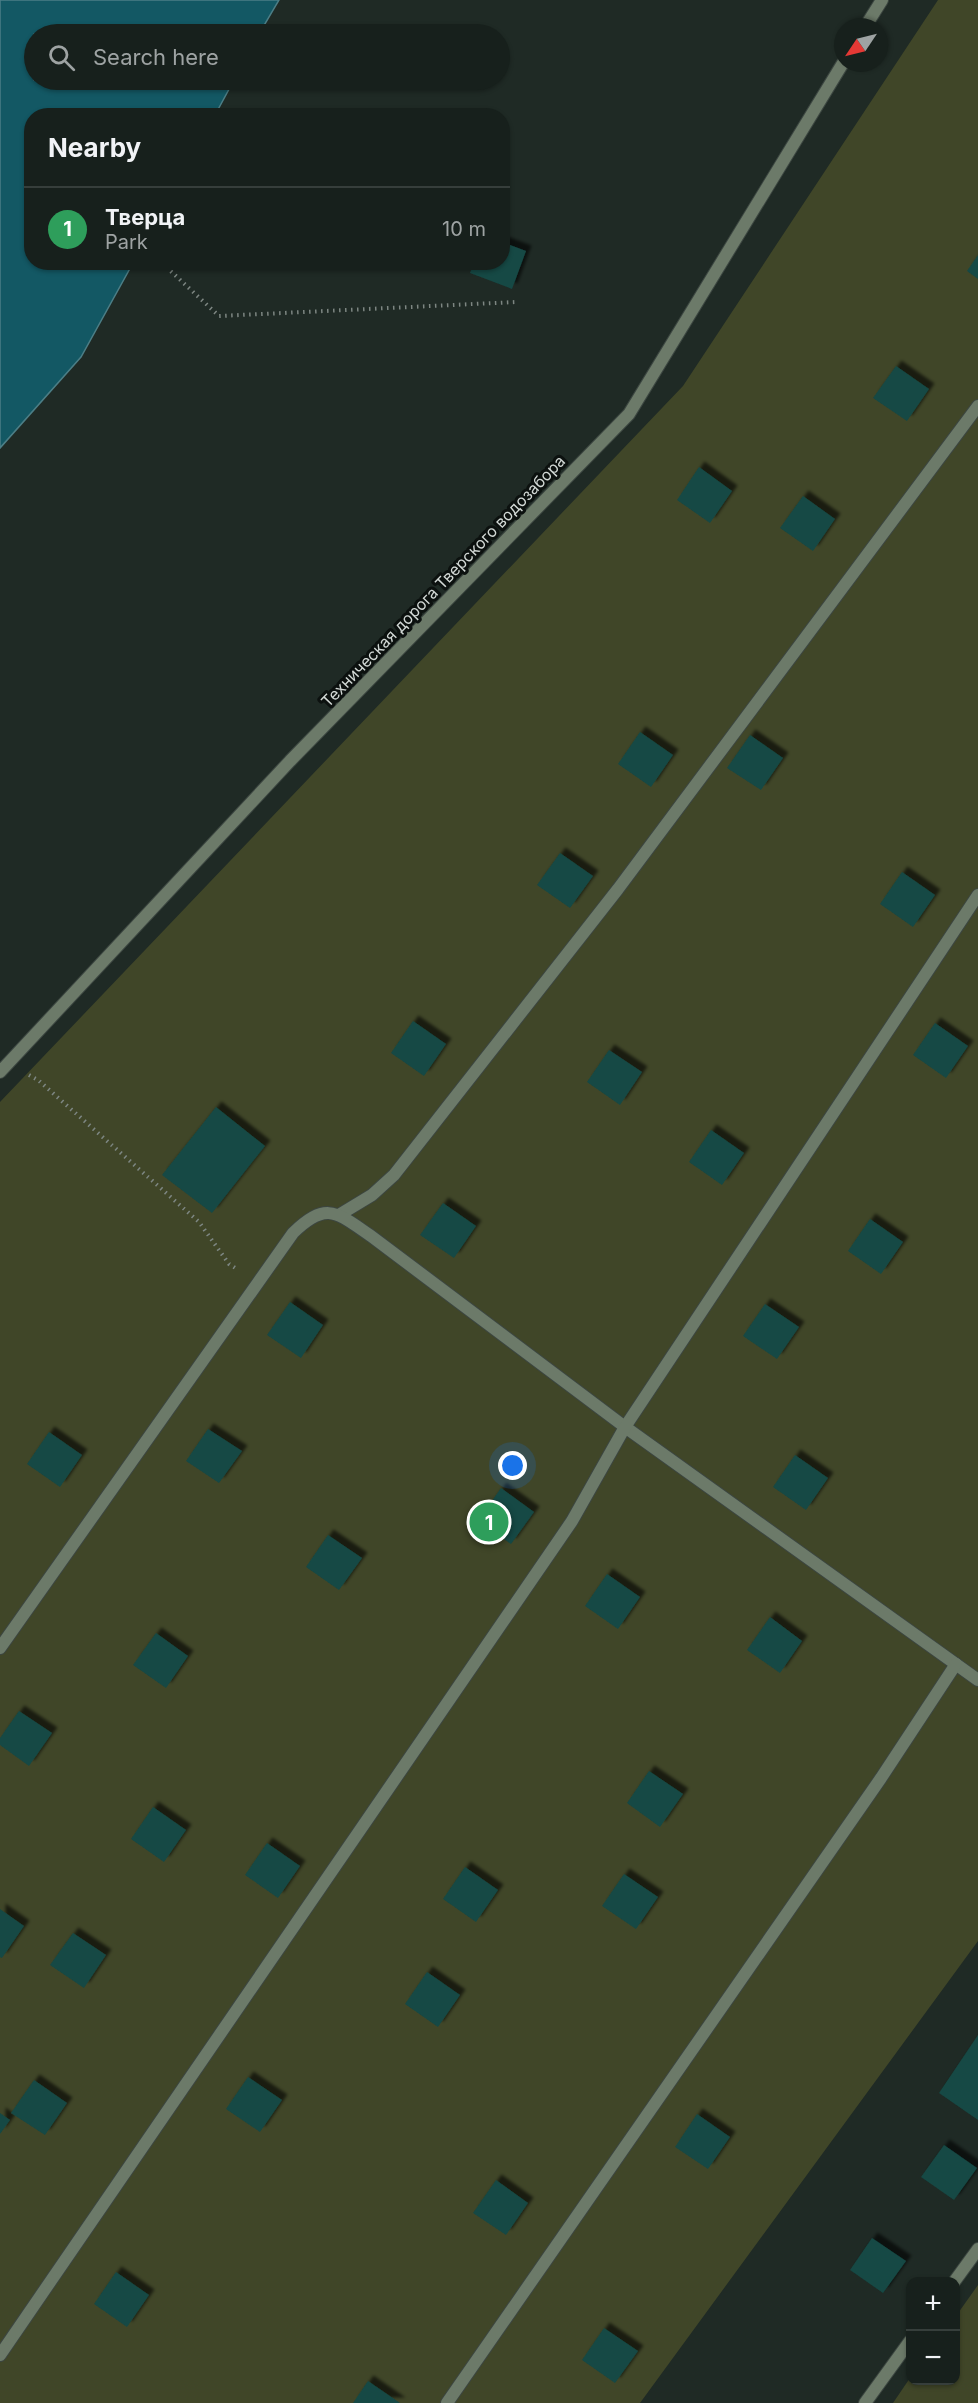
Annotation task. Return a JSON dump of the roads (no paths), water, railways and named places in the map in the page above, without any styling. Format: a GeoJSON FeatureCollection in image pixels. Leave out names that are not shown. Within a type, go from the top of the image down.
{"type":"FeatureCollection","features":[{"type":"Feature","properties":{"kind":"street"},"geometry":{"type":"LineString","coordinates":[[871,18],[882,0]]}},
{"type":"Feature","properties":{"kind":"street","name":"Техническая дорога Тверского водозабора"},"geometry":{"type":"LineString","coordinates":[[4,1067],[290,761],[629,414],[838,72]]}},
{"type":"Feature","properties":{"kind":"street"},"geometry":{"type":"LineString","coordinates":[[339,1215],[372,1195],[401,1167],[618,889],[978,406]]}},
{"type":"Feature","properties":{"kind":"street"},"geometry":{"type":"LineString","coordinates":[[0,2355],[566,1530],[625,1427],[978,895]]}},
{"type":"Feature","properties":{"kind":"street"},"geometry":{"type":"LineString","coordinates":[[0,1648],[293,1233],[309,1218],[325,1212],[339,1215],[371,1236],[625,1427],[978,1680]]}},
{"type":"Feature","properties":{"kind":"street"},"geometry":{"type":"LineString","coordinates":[[447,2403],[868,1798],[956,1664]]}},
{"type":"Feature","properties":{"kind":"street"},"geometry":{"type":"LineString","coordinates":[[958,2277],[978,2249]]}},
{"type":"Feature","properties":{"kind":"street"},"geometry":{"type":"LineString","coordinates":[[865,2403],[906,2347]]}},
{"type":"Feature","properties":{"kind":"water"},"geometry":{"type":"Polygon","coordinates":[[[0,0],[279,0],[265,24],[24,24],[24,90],[229,90],[219,108],[24,108],[24,270],[129,270],[81,357],[0,448],[0,0]]]}},
{"type":"Feature","properties":{"kind":"place","name":"Тверца"},"geometry":{"type":"Point","coordinates":[489,1522]}}]}
